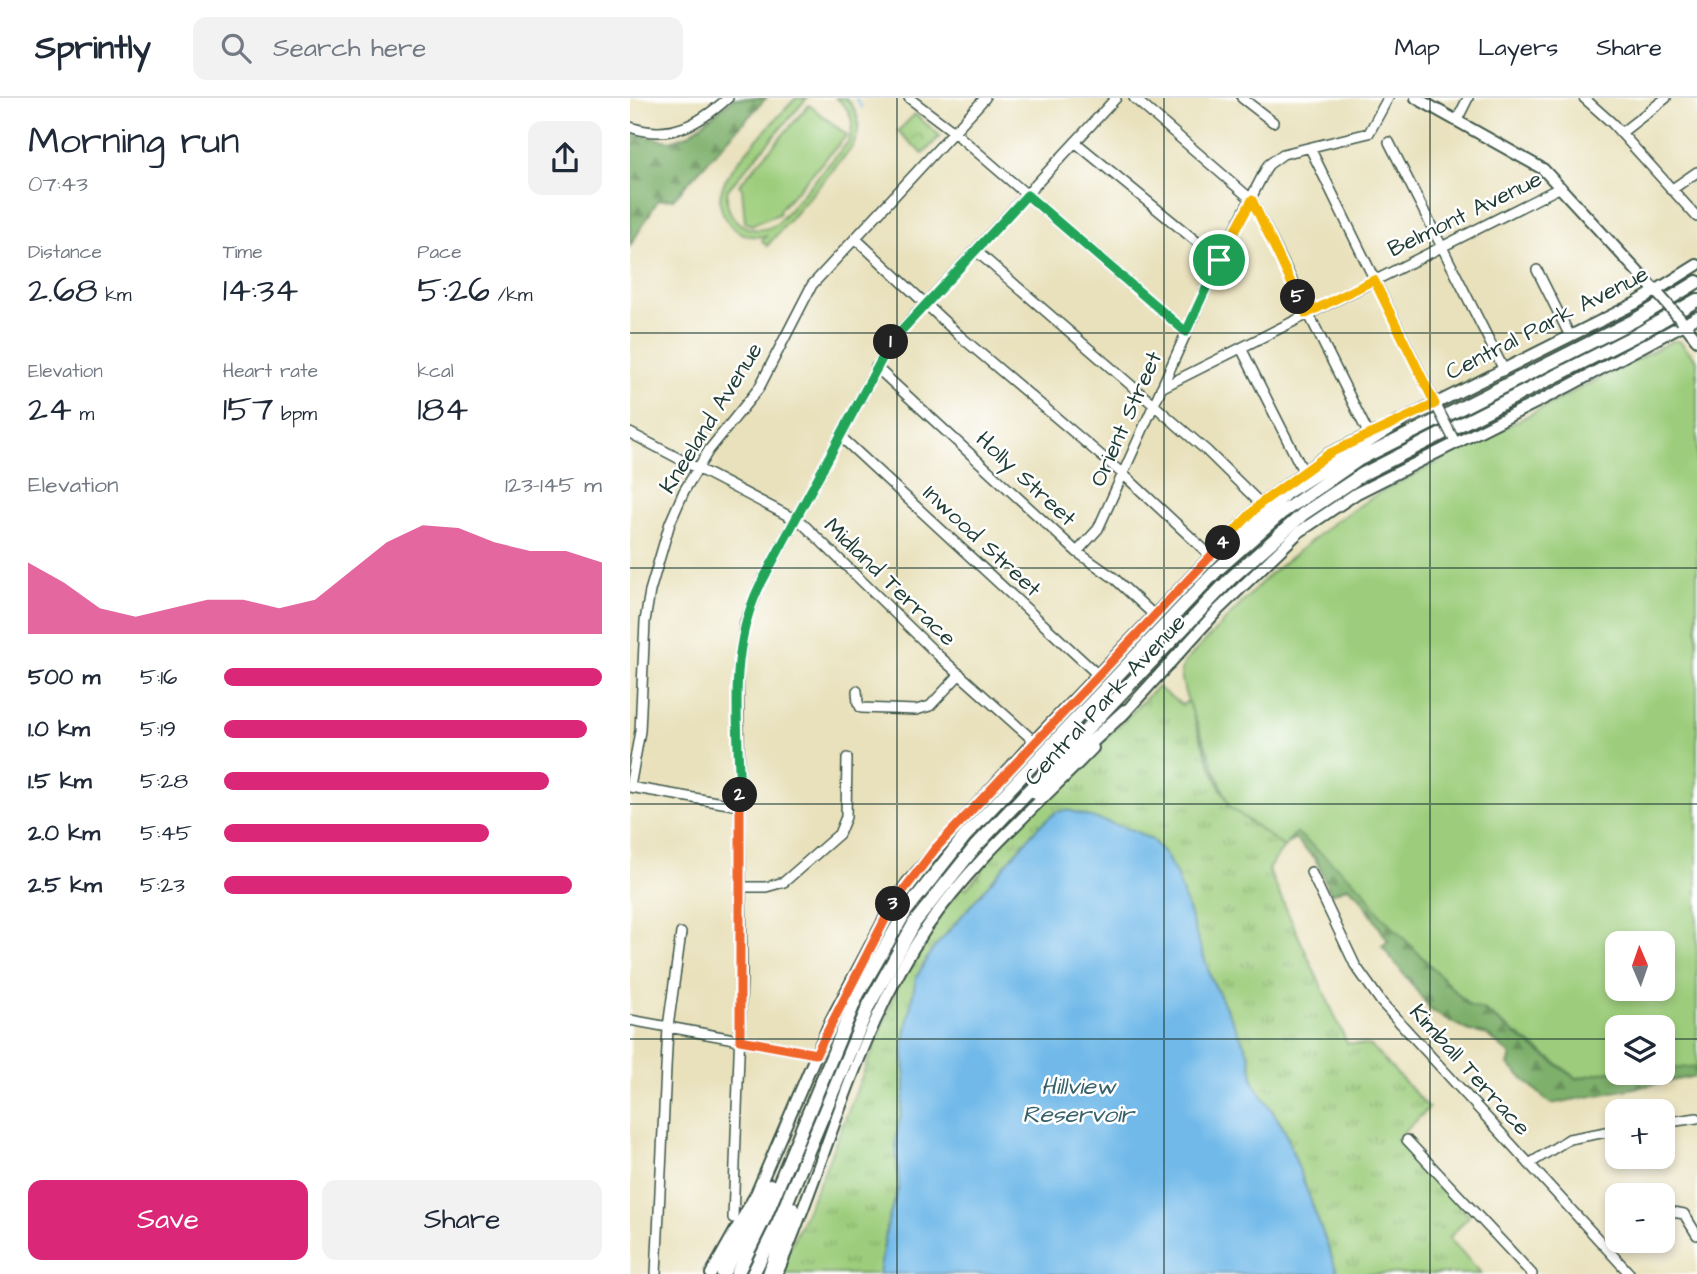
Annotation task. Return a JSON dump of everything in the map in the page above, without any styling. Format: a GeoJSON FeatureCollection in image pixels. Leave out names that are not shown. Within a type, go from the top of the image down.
{"type":"FeatureCollection","features":[{"type":"Feature","properties":{"kind":"highway"},"geometry":{"type":"LineString","coordinates":[[737,1274],[761,1226],[869,972],[892,931],[927,882],[965,836],[1218,569],[1281,513],[1349,466],[1655,310],[1697,282]]}},
{"type":"Feature","properties":{"kind":"highway"},"geometry":{"type":"LineString","coordinates":[[753,1274],[869,1005],[902,942],[944,883],[1017,802],[1240,569],[1303,514],[1373,468],[1640,333],[1697,300]]}},
{"type":"Feature","properties":{"kind":"highway"},"geometry":{"type":"LineString","coordinates":[[1218,569],[1230,549],[1280,498],[1337,459],[1399,422]]}},
{"type":"Feature","properties":{"kind":"highway"},"geometry":{"type":"LineString","coordinates":[[1017,802],[1036,793],[1125,711]]}},
{"type":"Feature","properties":{"kind":"highway"},"geometry":{"type":"LineString","coordinates":[[723,1274],[812,1104]]}},
{"type":"Feature","properties":{"kind":"highway"},"geometry":{"type":"LineString","coordinates":[[769,1274],[827,1104]]}},
{"type":"Feature","properties":{"kind":"main road"},"geometry":{"type":"LineString","coordinates":[[1416,98],[1527,157],[1543,169],[1697,340]]}},
{"type":"Feature","properties":{"kind":"main road","name":"Central Park Avenue"},"geometry":{"type":"LineString","coordinates":[[711,1274],[756,1194],[816,1054],[886,916],[907,883],[1034,741],[1261,503],[1330,453],[1437,407],[1570,336],[1658,294],[1697,265]]}},
{"type":"Feature","properties":{"kind":"main road","name":"Central Park Avenue"},"geometry":{"type":"LineString","coordinates":[[777,1274],[870,1034],[906,959],[953,891],[984,855],[1081,760],[1242,585],[1299,532],[1357,493],[1697,317]]}},
{"type":"Feature","properties":{"kind":"street"},"geometry":{"type":"LineString","coordinates":[[630,127],[647,133],[678,130],[702,120],[720,102],[728,98]]}},
{"type":"Feature","properties":{"kind":"street"},"geometry":{"type":"LineString","coordinates":[[909,98],[954,132],[1186,332]]}},
{"type":"Feature","properties":{"kind":"street","name":"Kneeland Avenue"},"geometry":{"type":"LineString","coordinates":[[630,787],[640,732],[645,621],[650,591],[670,523],[697,468],[759,388],[812,285],[985,98]]}},
{"type":"Feature","properties":{"kind":"street"},"geometry":{"type":"LineString","coordinates":[[733,1218],[740,1040],[740,645],[755,596],[895,336],[1116,98]]}},
{"type":"Feature","properties":{"kind":"street"},"geometry":{"type":"LineString","coordinates":[[1134,98],[1252,200],[1306,314],[1369,435]]}},
{"type":"Feature","properties":{"kind":"street"},"geometry":{"type":"LineString","coordinates":[[1242,98],[1273,122]]}},
{"type":"Feature","properties":{"kind":"street","name":"Orient Street"},"geometry":{"type":"LineString","coordinates":[[1077,552],[1098,529],[1219,260],[1268,165],[1278,156],[1369,133],[1388,98]]}},
{"type":"Feature","properties":{"kind":"street"},"geometry":{"type":"LineString","coordinates":[[1457,120],[1468,98]]}},
{"type":"Feature","properties":{"kind":"street"},"geometry":{"type":"LineString","coordinates":[[1584,98],[1621,133],[1697,217]]}},
{"type":"Feature","properties":{"kind":"street"},"geometry":{"type":"LineString","coordinates":[[1621,133],[1666,98]]}},
{"type":"Feature","properties":{"kind":"street"},"geometry":{"type":"LineString","coordinates":[[1075,142],[1219,260]]}},
{"type":"Feature","properties":{"kind":"street"},"geometry":{"type":"LineString","coordinates":[[1389,142],[1504,370]]}},
{"type":"Feature","properties":{"kind":"street"},"geometry":{"type":"LineString","coordinates":[[1310,148],[1454,441]]}},
{"type":"Feature","properties":{"kind":"street"},"geometry":{"type":"LineString","coordinates":[[1671,190],[1697,172]]}},
{"type":"Feature","properties":{"kind":"street","name":"Belmont Avenue"},"geometry":{"type":"LineString","coordinates":[[1161,388],[1561,187]]}},
{"type":"Feature","properties":{"kind":"street"},"geometry":{"type":"LineString","coordinates":[[855,238],[960,336],[1124,475],[1211,556]]}},
{"type":"Feature","properties":{"kind":"street"},"geometry":{"type":"LineString","coordinates":[[975,250],[1261,503]]}},
{"type":"Feature","properties":{"kind":"street"},"geometry":{"type":"LineString","coordinates":[[1537,270],[1570,336]]}},
{"type":"Feature","properties":{"kind":"street"},"geometry":{"type":"LineString","coordinates":[[1241,348],[1303,471]]}},
{"type":"Feature","properties":{"kind":"street","name":"Holly Street"},"geometry":{"type":"LineString","coordinates":[[876,367],[1077,552],[1114,578],[1154,615]]}},
{"type":"Feature","properties":{"kind":"street","name":"Midland Terrace"},"geometry":{"type":"LineString","coordinates":[[630,433],[802,523],[1034,741]]}},
{"type":"Feature","properties":{"kind":"street","name":"Inwood Street"},"geometry":{"type":"LineString","coordinates":[[839,436],[1098,675]]}},
{"type":"Feature","properties":{"kind":"street"},"geometry":{"type":"LineString","coordinates":[[857,691],[861,708],[916,710],[930,706],[960,674]]}},
{"type":"Feature","properties":{"kind":"street"},"geometry":{"type":"LineString","coordinates":[[741,887],[766,887],[784,882],[839,834],[846,817],[847,758]]}},
{"type":"Feature","properties":{"kind":"street"},"geometry":{"type":"LineString","coordinates":[[630,787],[740,806]]}},
{"type":"Feature","properties":{"kind":"street","name":"Kimball Terrace"},"geometry":{"type":"LineString","coordinates":[[1311,872],[1368,985],[1630,1274]]}},
{"type":"Feature","properties":{"kind":"street"},"geometry":{"type":"LineString","coordinates":[[656,1274],[668,1027],[681,933]]}},
{"type":"Feature","properties":{"kind":"street"},"geometry":{"type":"LineString","coordinates":[[630,1020],[816,1054]]}},
{"type":"Feature","properties":{"kind":"street"},"geometry":{"type":"LineString","coordinates":[[1675,1121],[1697,1118]]}},
{"type":"Feature","properties":{"kind":"street"},"geometry":{"type":"LineString","coordinates":[[1529,1164],[1569,1139],[1605,1132]]}},
{"type":"Feature","properties":{"kind":"street"},"geometry":{"type":"LineString","coordinates":[[1407,1140],[1532,1274]]}},
{"type":"Feature","properties":{"kind":"street"},"geometry":{"type":"LineString","coordinates":[[1675,1212],[1684,1214],[1697,1235]]}},
{"type":"Feature","properties":{"kind":"green space"},"geometry":{"type":"Polygon","coordinates":[[[734,98],[766,98],[673,199],[658,200],[630,246],[630,134],[670,141],[688,135],[734,98]]]}},
{"type":"Feature","properties":{"kind":"green space"},"geometry":{"type":"Polygon","coordinates":[[[796,98],[807,98],[728,189],[729,209],[740,224],[757,230],[777,224],[848,142],[852,129],[851,117],[836,98],[846,98],[855,110],[857,137],[850,150],[767,246],[762,241],[766,236],[745,234],[728,222],[723,213],[721,195],[723,186],[735,166],[796,98]]]}},
{"type":"Feature","properties":{"kind":"green space"},"geometry":{"type":"Polygon","coordinates":[[[809,105],[847,135],[780,209],[779,214],[751,225],[745,222],[742,188],[739,185],[809,105]]]}},
{"type":"Feature","properties":{"kind":"green space"},"geometry":{"type":"Polygon","coordinates":[[[915,114],[940,136],[923,154],[898,131],[915,114]]]}},
{"type":"Feature","properties":{"kind":"green space"},"geometry":{"type":"Polygon","coordinates":[[[1672,341],[1679,341],[1697,360],[1697,1066],[1675,1069],[1675,1015],[1605,1015],[1605,1072],[1577,1078],[1484,1010],[1470,1006],[1381,915],[1363,889],[1296,832],[1284,847],[1230,807],[1185,693],[1181,674],[1184,663],[1267,577],[1333,523],[1380,492],[1672,341]]]}},
{"type":"Feature","properties":{"kind":"green space"},"geometry":{"type":"Polygon","coordinates":[[[1185,664],[1296,830],[1362,888],[1379,912],[1468,1005],[1480,1008],[1576,1079],[1605,1072],[1605,1085],[1650,1085],[1551,1104],[1508,1065],[1511,1055],[1487,1035],[1467,1030],[1433,1012],[1382,946],[1388,941],[1359,896],[1348,887],[1331,894],[1316,860],[1295,839],[1285,846],[1245,818],[1225,797],[1195,721],[1181,670],[1185,664]]]}},
{"type":"Feature","properties":{"kind":"green space"},"geometry":{"type":"Polygon","coordinates":[[[1157,687],[1182,705],[1189,700],[1203,745],[1231,806],[1285,846],[1268,869],[1347,1043],[1371,1046],[1429,1108],[1397,1139],[1469,1216],[1449,1238],[1482,1274],[1338,1274],[1284,1129],[1254,1083],[1249,1054],[1211,978],[1176,874],[1164,853],[1152,840],[1056,812],[1037,828],[930,953],[916,978],[904,1041],[905,1089],[896,1140],[899,1187],[888,1221],[879,1274],[778,1274],[822,1176],[908,962],[961,886],[966,889],[982,871],[979,865],[1157,687]]]}},
{"type":"Feature","properties":{"kind":"green space"},"geometry":{"type":"Polygon","coordinates":[[[1697,1064],[1697,1076],[1675,1080],[1675,1068],[1697,1064]]]}},
{"type":"Feature","properties":{"kind":"water","name":"Hillview Reservoir"},"geometry":{"type":"Polygon","coordinates":[[[1068,810],[1135,831],[1152,840],[1164,853],[1176,874],[1211,978],[1249,1054],[1254,1083],[1284,1129],[1338,1274],[879,1274],[888,1221],[899,1187],[896,1140],[905,1089],[904,1041],[916,978],[930,953],[1037,828],[1056,812],[1068,810]]]}},
{"type":"Feature","properties":{"kind":"waterway"},"geometry":{"type":"LineString","coordinates":[[856,98],[862,108]]}},
{"type":"Feature","properties":{"kind":"route"},"geometry":{"type":"LineString","coordinates":[[1027,195],[1186,332],[1219,260],[1252,200],[1306,314],[1374,280],[1435,404],[1330,453],[1261,503],[1034,741],[907,883],[886,916],[816,1054],[740,1040],[742,974],[738,660],[741,638],[759,587],[888,346],[1027,195]]}}]}
